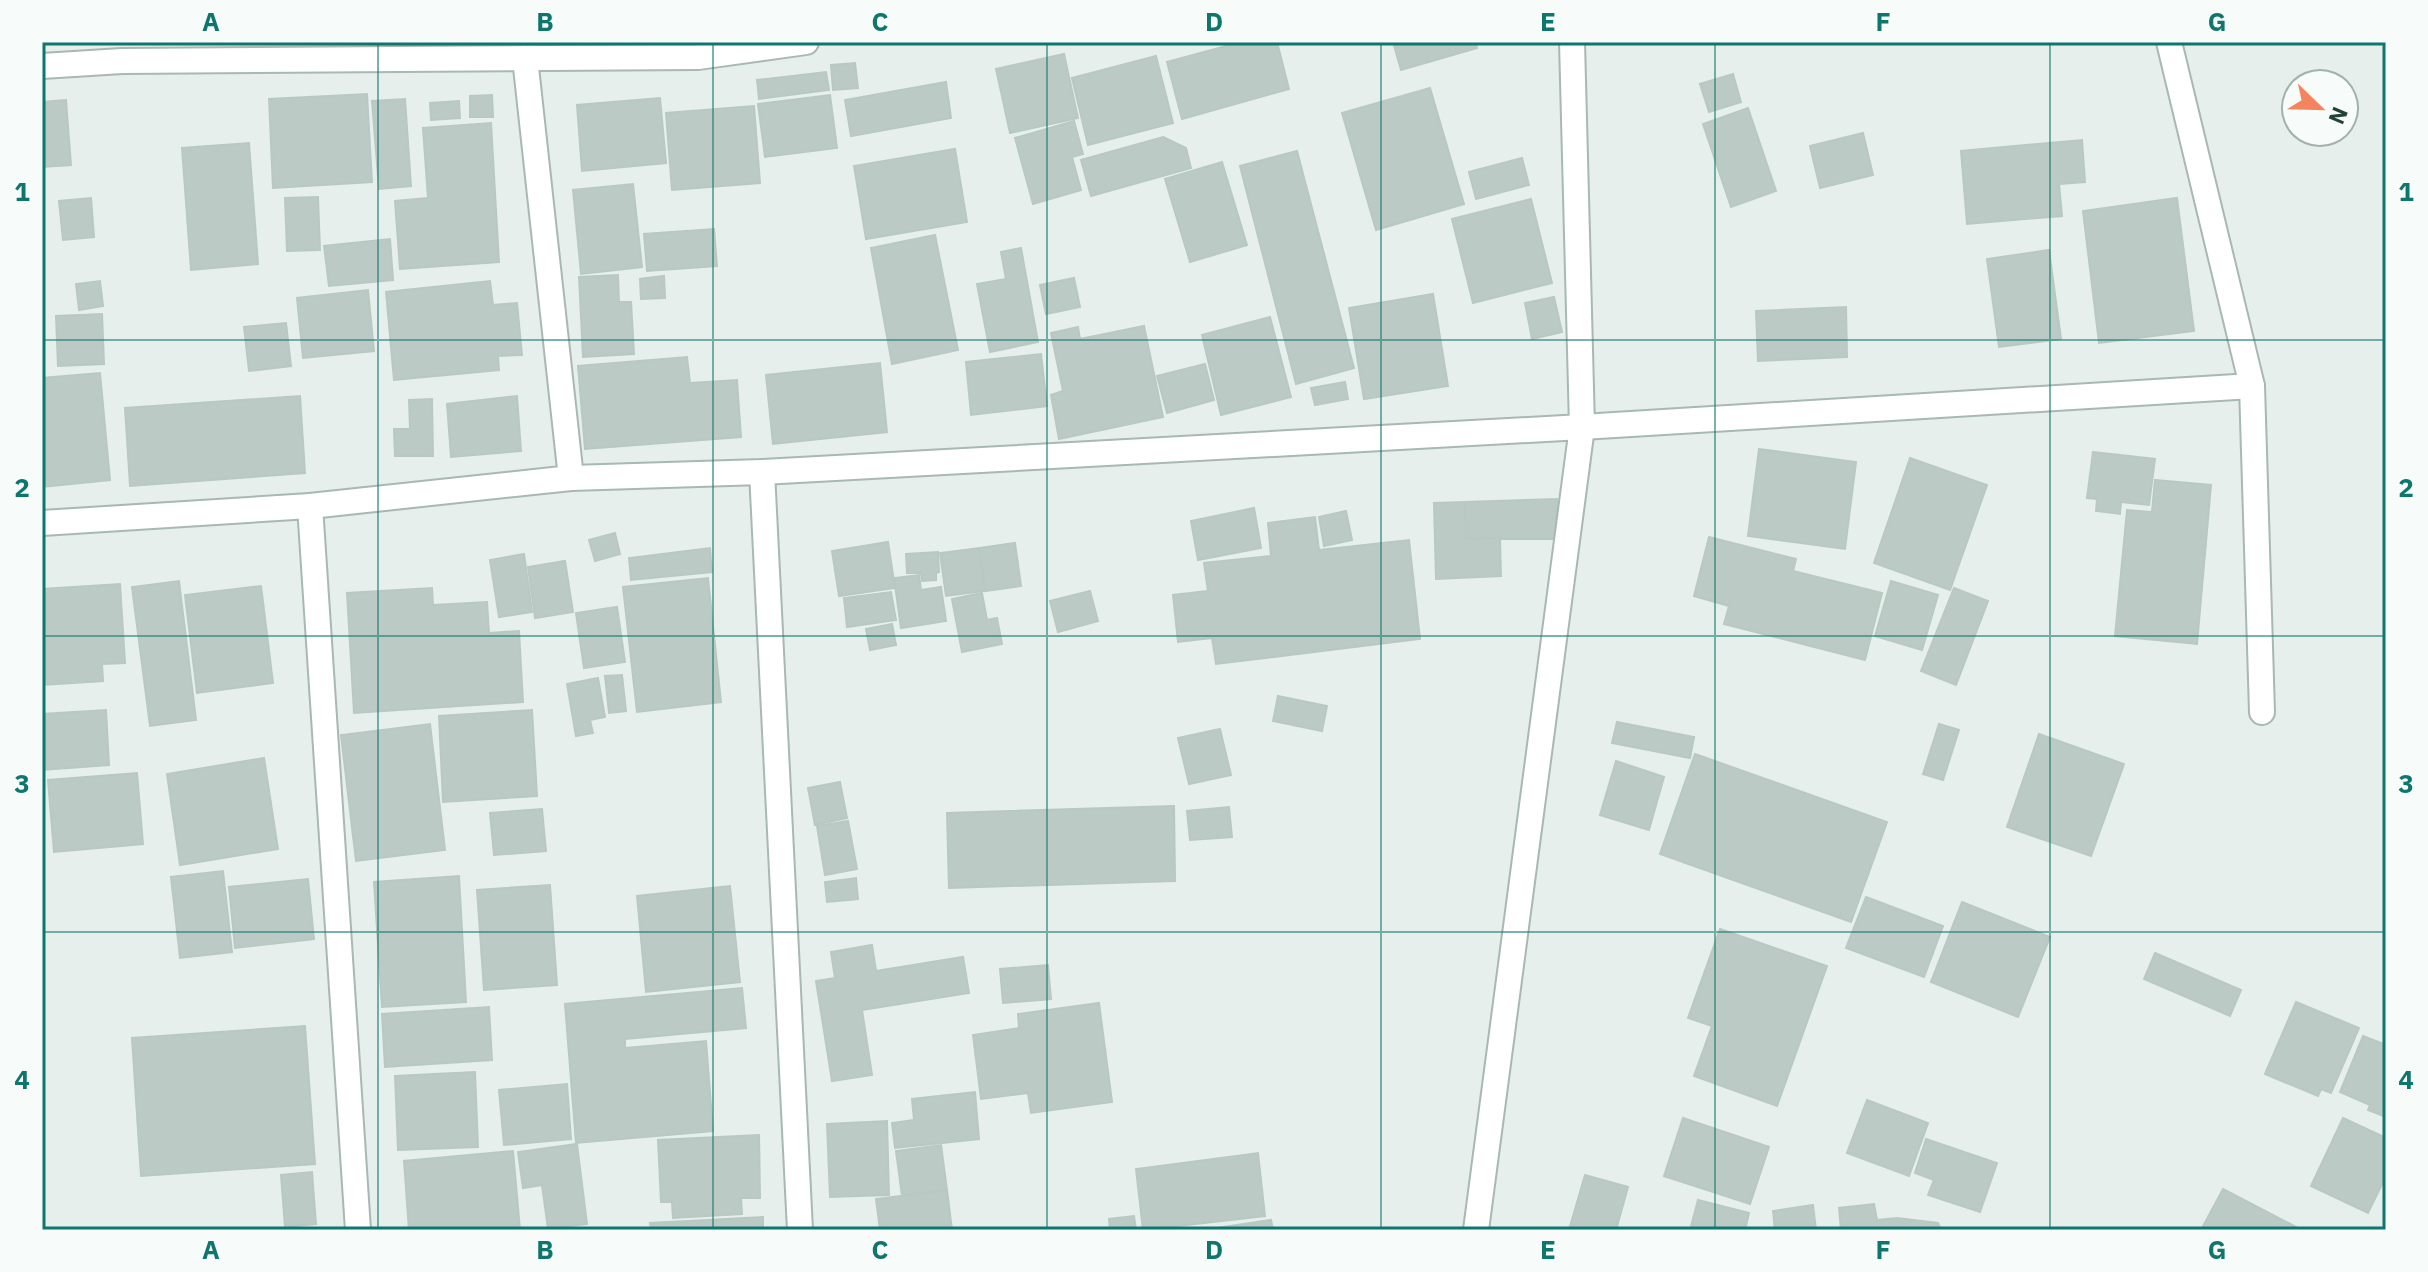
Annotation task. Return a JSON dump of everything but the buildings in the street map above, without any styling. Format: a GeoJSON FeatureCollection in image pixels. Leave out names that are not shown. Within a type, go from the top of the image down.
{"type":"FeatureCollection","features":[{"type":"Feature","properties":{"kind":"street"},"geometry":{"type":"LineString","coordinates":[[42,66],[121,51],[525,58],[698,57],[806,42]]}},
{"type":"Feature","properties":{"kind":"street"},"geometry":{"type":"LineString","coordinates":[[1476,1230],[1582,427],[1572,42]]}},
{"type":"Feature","properties":{"kind":"street"},"geometry":{"type":"LineString","coordinates":[[2169,42],[2252,386],[2262,712]]}},
{"type":"Feature","properties":{"kind":"street"},"geometry":{"type":"LineString","coordinates":[[525,58],[571,478]]}},
{"type":"Feature","properties":{"kind":"street"},"geometry":{"type":"LineString","coordinates":[[42,523],[310,506],[571,478],[762,472],[2252,386]]}},
{"type":"Feature","properties":{"kind":"street"},"geometry":{"type":"LineString","coordinates":[[762,472],[800,1230]]}},
{"type":"Feature","properties":{"kind":"street"},"geometry":{"type":"LineString","coordinates":[[310,506],[358,1230]]}}]}
